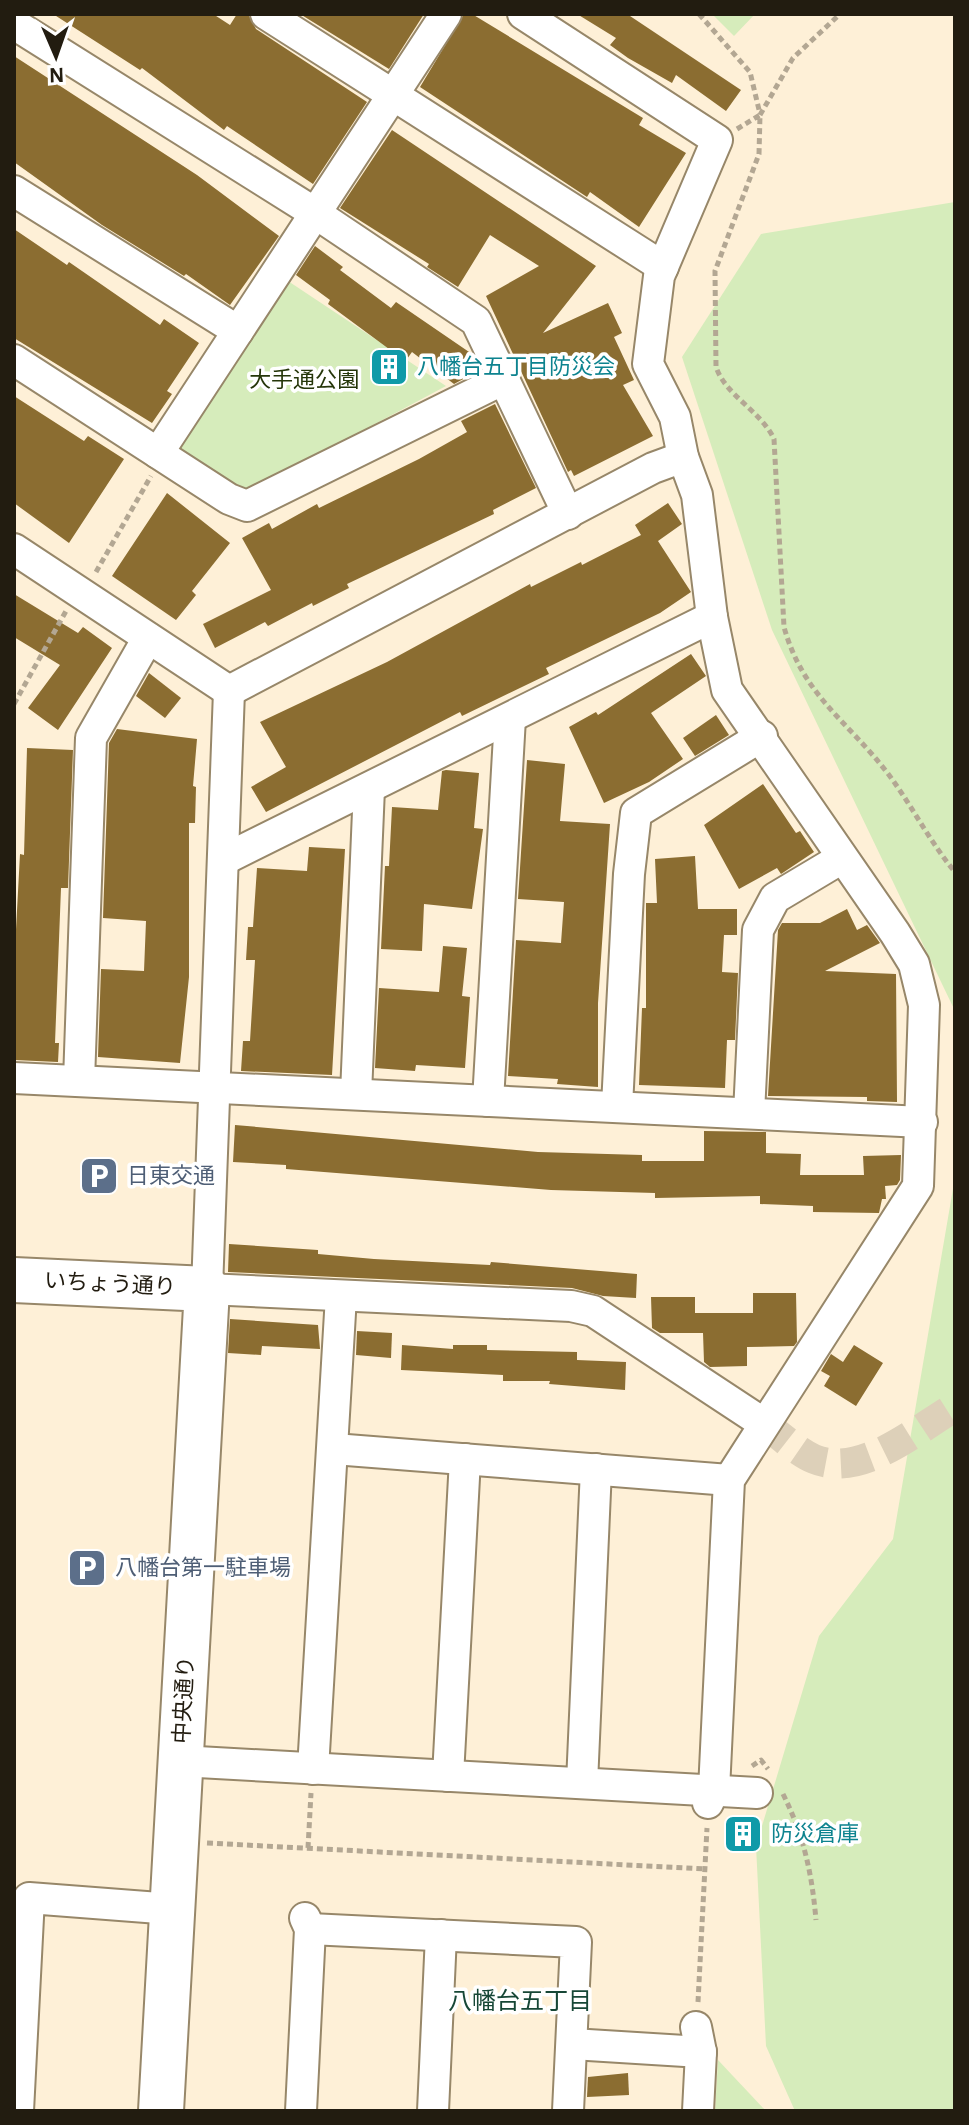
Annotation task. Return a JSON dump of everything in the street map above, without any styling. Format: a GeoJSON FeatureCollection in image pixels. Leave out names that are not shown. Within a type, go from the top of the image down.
{"type":"FeatureCollection","features":[{"type":"Feature","properties":{"kind":"street"},"geometry":{"type":"LineString","coordinates":[[266,14],[663,267]]}},
{"type":"Feature","properties":{"kind":"street"},"geometry":{"type":"LineString","coordinates":[[158,453],[446,14]]}},
{"type":"Feature","properties":{"kind":"street"},"geometry":{"type":"LineString","coordinates":[[523,14],[717,140],[663,267],[648,364],[675,417],[683,457],[697,495],[712,617],[727,690],[762,736],[914,964],[924,1005],[918,1186],[729,1480],[711,1796]]}},
{"type":"Feature","properties":{"kind":"street"},"geometry":{"type":"LineString","coordinates":[[14,24],[315,213],[476,321],[568,514]]}},
{"type":"Feature","properties":{"kind":"street"},"geometry":{"type":"LineString","coordinates":[[14,191],[238,331]]}},
{"type":"Feature","properties":{"kind":"street"},"geometry":{"type":"LineString","coordinates":[[14,360],[229,499],[247,506],[502,380]]}},
{"type":"Feature","properties":{"kind":"street"},"geometry":{"type":"LineString","coordinates":[[229,691],[653,468],[683,457]]}},
{"type":"Feature","properties":{"kind":"street"},"geometry":{"type":"LineString","coordinates":[[18,561],[148,638],[229,691]]}},
{"type":"Feature","properties":{"kind":"street"},"geometry":{"type":"LineString","coordinates":[[223,860],[712,617]]}},
{"type":"Feature","properties":{"kind":"street"},"geometry":{"type":"LineString","coordinates":[[79,1081],[91,738],[148,638]]}},
{"type":"Feature","properties":{"kind":"street"},"geometry":{"type":"LineString","coordinates":[[229,691],[207,1289],[571,1306],[593,1311],[763,1423]]}},
{"type":"Feature","properties":{"kind":"street"},"geometry":{"type":"LineString","coordinates":[[488,1101],[510,718]]}},
{"type":"Feature","properties":{"kind":"street"},"geometry":{"type":"LineString","coordinates":[[617,1106],[629,874],[636,813],[762,736]]}},
{"type":"Feature","properties":{"kind":"street"},"geometry":{"type":"LineString","coordinates":[[356,1094],[369,788]]}},
{"type":"Feature","properties":{"kind":"street"},"geometry":{"type":"LineString","coordinates":[[749,1113],[758,930],[775,898],[842,858]]}},
{"type":"Feature","properties":{"kind":"street"},"geometry":{"type":"LineString","coordinates":[[14,1078],[922,1122]]}},
{"type":"Feature","properties":{"kind":"street","name":"いちょう通り"},"geometry":{"type":"LineString","coordinates":[[14,1280],[207,1289]]}},
{"type":"Feature","properties":{"kind":"street","name":"中央通り"},"geometry":{"type":"LineString","coordinates":[[161,2111],[207,1289]]}},
{"type":"Feature","properties":{"kind":"street"},"geometry":{"type":"LineString","coordinates":[[313,1769],[341,1296]]}},
{"type":"Feature","properties":{"kind":"street"},"geometry":{"type":"LineString","coordinates":[[334,1449],[729,1480]]}},
{"type":"Feature","properties":{"kind":"street"},"geometry":{"type":"LineString","coordinates":[[448,1776],[465,1459]]}},
{"type":"Feature","properties":{"kind":"street"},"geometry":{"type":"LineString","coordinates":[[582,1783],[596,1469]]}},
{"type":"Feature","properties":{"kind":"street"},"geometry":{"type":"LineString","coordinates":[[180,1761],[582,1783],[711,1796],[772,1788]]}},
{"type":"Feature","properties":{"kind":"street"},"geometry":{"type":"LineString","coordinates":[[18,2111],[29,1898],[172,1909]]}},
{"type":"Feature","properties":{"kind":"street"},"geometry":{"type":"LineString","coordinates":[[301,2111],[308,1924],[576,1942],[568,2111]]}},
{"type":"Feature","properties":{"kind":"street"},"geometry":{"type":"LineString","coordinates":[[433,2111],[441,1935]]}},
{"type":"Feature","properties":{"kind":"street"},"geometry":{"type":"LineString","coordinates":[[572,2044],[699,2039],[698,2111]]}},
{"type":"Feature","properties":{"kind":"path"},"geometry":{"type":"LineString","coordinates":[[699,14],[750,72],[760,115],[759,154],[715,271],[716,367],[720,378],[759,416],[774,439],[784,627],[791,651],[808,685],[890,777],[955,872]]}},
{"type":"Feature","properties":{"kind":"path"},"geometry":{"type":"LineString","coordinates":[[717,140],[760,115],[793,58],[840,14]]}},
{"type":"Feature","properties":{"kind":"path"},"geometry":{"type":"LineString","coordinates":[[699,2039],[711,1796],[761,1760],[772,1788],[801,1830],[812,1872],[816,1920]]}},
{"type":"Feature","properties":{"kind":"path"},"geometry":{"type":"LineString","coordinates":[[308,1848],[313,1769]]}},
{"type":"Feature","properties":{"kind":"path"},"geometry":{"type":"LineString","coordinates":[[193,1842],[705,1869]]}},
{"type":"Feature","properties":{"kind":"green space"},"geometry":{"type":"Polygon","coordinates":[[[712,14],[755,14],[734,36],[712,14]]]}},
{"type":"Feature","properties":{"kind":"green space"},"geometry":{"type":"Polygon","coordinates":[[[955,202],[955,1011],[772,630],[682,357],[761,234],[955,202]]]}},
{"type":"Feature","properties":{"kind":"green space","name":"大手通公園"},"geometry":{"type":"Polygon","coordinates":[[[285,279],[446,386],[248,492],[173,448],[285,279]]]}},
{"type":"Feature","properties":{"kind":"green space"},"geometry":{"type":"Polygon","coordinates":[[[955,1177],[955,2111],[795,2111],[766,2046],[756,1846],[819,1636],[893,1539],[955,1177]]]}},
{"type":"Feature","properties":{"kind":"green space"},"geometry":{"type":"Polygon","coordinates":[[[718,2060],[766,2111],[715,2111],[718,2060]]]}},
{"type":"Feature","properties":{"kind":"building"},"geometry":{"type":"Polygon","coordinates":[[[53,14],[213,14],[230,25],[237,14],[248,14],[256,29],[367,102],[313,184],[227,126],[224,130],[142,68],[140,70],[53,14]]]}},
{"type":"Feature","properties":{"kind":"building"},"geometry":{"type":"Polygon","coordinates":[[[300,14],[424,14],[389,69],[300,14]]]}},
{"type":"Feature","properties":{"kind":"building"},"geometry":{"type":"Polygon","coordinates":[[[464,14],[472,14],[643,118],[639,125],[686,153],[639,227],[590,192],[587,197],[420,87],[464,14]]]}},
{"type":"Feature","properties":{"kind":"building"},"geometry":{"type":"Polygon","coordinates":[[[577,14],[627,14],[741,90],[726,111],[676,75],[672,83],[628,58],[610,45],[616,38],[577,14]]]}},
{"type":"Feature","properties":{"kind":"building"},"geometry":{"type":"Polygon","coordinates":[[[14,56],[197,175],[279,236],[230,305],[186,274],[184,276],[102,225],[14,162],[14,56]]]}},
{"type":"Feature","properties":{"kind":"building"},"geometry":{"type":"Polygon","coordinates":[[[392,130],[596,266],[543,333],[608,303],[622,333],[614,337],[634,380],[623,385],[653,436],[574,476],[571,470],[568,472],[486,296],[539,266],[490,235],[458,287],[427,267],[429,264],[340,208],[392,130]]]}},
{"type":"Feature","properties":{"kind":"building"},"geometry":{"type":"Polygon","coordinates":[[[14,229],[67,265],[69,262],[160,325],[164,319],[199,343],[167,391],[172,394],[152,423],[14,338],[14,229]]]}},
{"type":"Feature","properties":{"kind":"building"},"geometry":{"type":"Polygon","coordinates":[[[315,246],[343,267],[340,270],[391,308],[396,302],[472,354],[477,364],[467,377],[454,384],[412,352],[394,377],[378,366],[389,349],[328,304],[330,300],[296,275],[315,246]]]}},
{"type":"Feature","properties":{"kind":"building"},"geometry":{"type":"Polygon","coordinates":[[[14,396],[84,441],[88,436],[124,459],[69,543],[14,503],[14,396]]]}},
{"type":"Feature","properties":{"kind":"building"},"geometry":{"type":"Polygon","coordinates":[[[495,404],[536,488],[493,510],[494,514],[347,584],[349,588],[313,606],[312,603],[268,626],[265,622],[215,648],[203,624],[271,590],[242,538],[269,523],[272,529],[317,504],[319,508],[419,459],[467,432],[461,421],[495,404]]]}},
{"type":"Feature","properties":{"kind":"building"},"geometry":{"type":"Polygon","coordinates":[[[167,493],[230,543],[192,591],[196,595],[176,620],[112,576],[167,493]]]}},
{"type":"Feature","properties":{"kind":"building"},"geometry":{"type":"Polygon","coordinates":[[[668,503],[682,524],[658,541],[691,592],[660,613],[546,668],[549,674],[462,716],[460,712],[266,812],[251,787],[286,767],[260,722],[387,662],[530,584],[531,587],[581,562],[582,565],[641,535],[635,525],[668,503]]]}},
{"type":"Feature","properties":{"kind":"building"},"geometry":{"type":"Polygon","coordinates":[[[14,594],[78,633],[83,627],[112,648],[58,730],[28,708],[60,665],[14,637],[14,594]]]}},
{"type":"Feature","properties":{"kind":"building"},"geometry":{"type":"Polygon","coordinates":[[[691,654],[706,676],[651,713],[683,759],[649,782],[604,803],[569,727],[596,712],[598,715],[691,654]]]}},
{"type":"Feature","properties":{"kind":"building"},"geometry":{"type":"Polygon","coordinates":[[[149,673],[181,698],[165,718],[136,696],[149,673]]]}},
{"type":"Feature","properties":{"kind":"building"},"geometry":{"type":"Polygon","coordinates":[[[716,715],[729,735],[695,756],[683,738],[716,715]]]}},
{"type":"Feature","properties":{"kind":"building"},"geometry":{"type":"Polygon","coordinates":[[[117,729],[197,739],[193,786],[196,787],[195,823],[189,823],[189,977],[180,1063],[98,1057],[101,969],[144,971],[146,921],[103,918],[109,743],[117,729]]]}},
{"type":"Feature","properties":{"kind":"building"},"geometry":{"type":"Polygon","coordinates":[[[27,748],[73,750],[68,888],[61,888],[55,1043],[59,1043],[58,1062],[15,1060],[15,948],[20,854],[24,855],[27,748]]]}},
{"type":"Feature","properties":{"kind":"building"},"geometry":{"type":"Polygon","coordinates":[[[527,760],[565,764],[560,821],[610,824],[598,1003],[598,1087],[557,1084],[558,1079],[508,1076],[516,940],[561,943],[564,902],[518,899],[527,760]]]}},
{"type":"Feature","properties":{"kind":"building"},"geometry":{"type":"Polygon","coordinates":[[[442,771],[479,773],[474,828],[483,829],[472,909],[424,904],[422,951],[381,949],[385,866],[389,866],[392,807],[438,810],[442,771]]]}},
{"type":"Feature","properties":{"kind":"building"},"geometry":{"type":"Polygon","coordinates":[[[763,784],[796,833],[800,831],[814,852],[781,874],[777,868],[739,889],[704,825],[763,784]]]}},
{"type":"Feature","properties":{"kind":"building"},"geometry":{"type":"Polygon","coordinates":[[[309,847],[345,849],[332,1075],[241,1071],[243,1041],[250,1041],[255,960],[246,960],[248,927],[253,927],[257,868],[307,871],[309,847]]]}},
{"type":"Feature","properties":{"kind":"building"},"geometry":{"type":"Polygon","coordinates":[[[695,856],[698,909],[737,909],[737,935],[724,935],[722,972],[738,973],[735,1040],[727,1040],[725,1088],[639,1085],[642,1008],[646,1008],[646,903],[657,903],[655,859],[695,856]]]}},
{"type":"Feature","properties":{"kind":"building"},"geometry":{"type":"Polygon","coordinates":[[[847,909],[857,930],[867,925],[880,943],[825,971],[896,974],[897,1102],[867,1101],[867,1097],[768,1096],[778,930],[782,923],[820,923],[847,909]]]}},
{"type":"Feature","properties":{"kind":"building"},"geometry":{"type":"Polygon","coordinates":[[[443,946],[467,948],[462,996],[470,997],[465,1068],[416,1065],[415,1071],[375,1068],[379,988],[439,992],[443,946]]]}},
{"type":"Feature","properties":{"kind":"building"},"geometry":{"type":"Polygon","coordinates":[[[235,1125],[538,1152],[642,1155],[642,1161],[704,1161],[704,1131],[766,1132],[766,1153],[801,1154],[800,1175],[864,1175],[863,1156],[901,1155],[900,1180],[897,1185],[885,1186],[886,1199],[882,1199],[879,1213],[813,1212],[813,1206],[760,1204],[760,1196],[655,1198],[655,1193],[551,1190],[286,1169],[286,1165],[233,1162],[235,1125]]]}},
{"type":"Feature","properties":{"kind":"building"},"geometry":{"type":"Polygon","coordinates":[[[229,1244],[318,1250],[318,1254],[374,1259],[490,1265],[491,1262],[637,1274],[636,1298],[603,1296],[572,1288],[228,1272],[229,1244]]]}},
{"type":"Feature","properties":{"kind":"building"},"geometry":{"type":"Polygon","coordinates":[[[753,1293],[796,1293],[797,1342],[794,1346],[747,1347],[747,1366],[710,1367],[704,1362],[703,1333],[660,1333],[652,1328],[651,1297],[695,1297],[695,1313],[753,1313],[753,1293]]]}},
{"type":"Feature","properties":{"kind":"building"},"geometry":{"type":"Polygon","coordinates":[[[230,1319],[318,1325],[320,1349],[262,1346],[261,1355],[228,1353],[230,1319]]]}},
{"type":"Feature","properties":{"kind":"building"},"geometry":{"type":"Polygon","coordinates":[[[357,1331],[392,1333],[391,1358],[356,1355],[357,1331]]]}},
{"type":"Feature","properties":{"kind":"building"},"geometry":{"type":"Polygon","coordinates":[[[402,1345],[453,1349],[453,1345],[487,1345],[487,1350],[577,1352],[577,1360],[626,1362],[625,1390],[549,1384],[550,1381],[503,1381],[503,1375],[401,1370],[402,1345]]]}},
{"type":"Feature","properties":{"kind":"building"},"geometry":{"type":"Polygon","coordinates":[[[854,1345],[883,1363],[856,1406],[824,1386],[830,1376],[821,1371],[831,1354],[843,1362],[854,1345]]]}},
{"type":"Feature","properties":{"kind":"building"},"geometry":{"type":"Polygon","coordinates":[[[628,2073],[629,2095],[587,2097],[588,2077],[628,2073]]]}},
{"type":"Feature","properties":{"kind":"tunnel"},"geometry":{"type":"LineString","coordinates":[[763,1423],[814,1459],[832,1463],[851,1462],[888,1449],[955,1407]]}},
{"type":"Feature","properties":{"kind":"place","name":"八幡台五丁目防災会"},"geometry":{"type":"Point","coordinates":[389,367]}},
{"type":"Feature","properties":{"kind":"place","name":"日東交通"},"geometry":{"type":"Point","coordinates":[99,1176]}},
{"type":"Feature","properties":{"kind":"place","name":"八幡台第一駐車場"},"geometry":{"type":"Point","coordinates":[87,1568]}},
{"type":"Feature","properties":{"kind":"place","name":"防災倉庫"},"geometry":{"type":"Point","coordinates":[743,1834]}},
{"type":"Feature","properties":{"kind":"district","name":"八幡台五丁目"},"geometry":{"type":"Point","coordinates":[520,2002]}}]}
